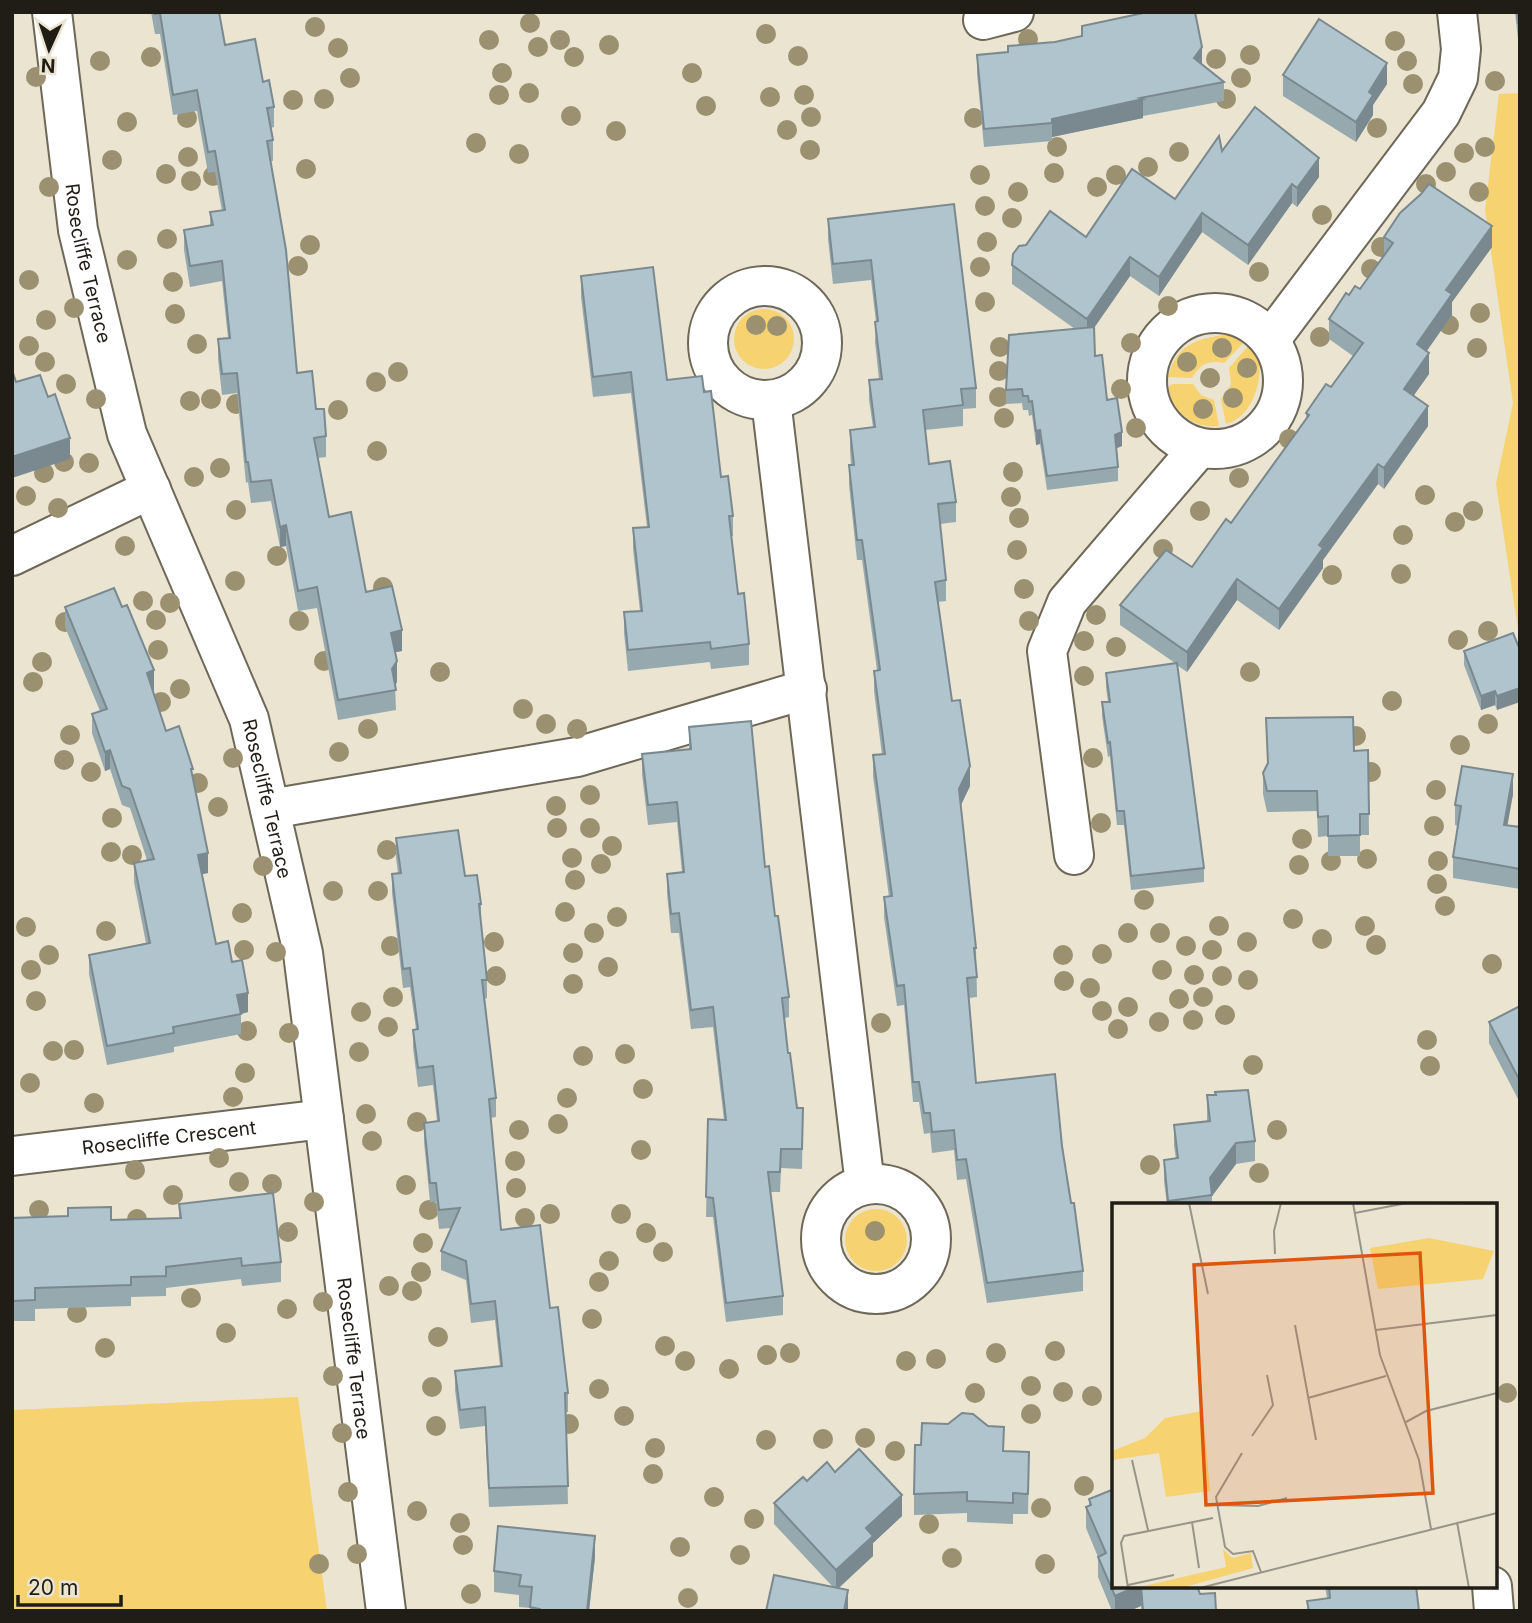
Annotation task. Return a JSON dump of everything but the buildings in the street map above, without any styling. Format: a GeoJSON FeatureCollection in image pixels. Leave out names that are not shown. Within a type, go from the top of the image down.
{"type":"FeatureCollection","features":[{"type":"Feature","properties":{"kind":"street","name":"Rosecliffe Terrace"},"geometry":{"type":"LineString","coordinates":[[52,12],[78,230],[127,434],[249,719],[303,953],[386,1611]]}},
{"type":"Feature","properties":{"kind":"street"},"geometry":{"type":"LineString","coordinates":[[1270,340],[1441,113],[1458,78],[1461,49],[1457,12]]}},
{"type":"Feature","properties":{"kind":"street"},"geometry":{"type":"LineString","coordinates":[[1207,313],[1230,314],[1252,324],[1270,340],[1280,358],[1284,379],[1281,400],[1273,419],[1258,434],[1240,445],[1220,449],[1199,448],[1177,438],[1160,422],[1149,401],[1147,377],[1152,354],[1165,334],[1184,320],[1207,313]]}},
{"type":"Feature","properties":{"kind":"street"},"geometry":{"type":"LineString","coordinates":[[771,400],[865,1185]]}},
{"type":"Feature","properties":{"kind":"street"},"geometry":{"type":"LineString","coordinates":[[1074,855],[1047,651],[1068,602],[1199,448]]}},
{"type":"Feature","properties":{"kind":"street"},"geometry":{"type":"LineString","coordinates":[[12,555],[151,489]]}},
{"type":"Feature","properties":{"kind":"street"},"geometry":{"type":"LineString","coordinates":[[270,809],[577,757],[807,689]]}},
{"type":"Feature","properties":{"kind":"street","name":"Rosecliffe Crescent"},"geometry":{"type":"LineString","coordinates":[[12,1156],[324,1119]]}},
{"type":"Feature","properties":{"kind":"street"},"geometry":{"type":"LineString","coordinates":[[1492,1588],[1494,1611]]}},
{"type":"Feature","properties":{"kind":"shaded area"},"geometry":{"type":"Polygon","coordinates":[[[1520,93],[1519,636],[1496,484],[1513,403],[1485,210],[1499,94],[1520,93]]]}},
{"type":"Feature","properties":{"kind":"shaded area"},"geometry":{"type":"Polygon","coordinates":[[[764,309],[781,314],[789,322],[794,339],[789,356],[781,364],[764,369],[747,364],[739,356],[734,339],[739,322],[747,314],[764,309]]]}},
{"type":"Feature","properties":{"kind":"shaded area"},"geometry":{"type":"Polygon","coordinates":[[[1242,335],[1246,340],[1224,363],[1205,364],[1192,378],[1168,377],[1177,356],[1191,344],[1209,337],[1242,335]]]}},
{"type":"Feature","properties":{"kind":"shaded area"},"geometry":{"type":"Polygon","coordinates":[[[1249,345],[1254,345],[1260,366],[1256,391],[1245,412],[1226,424],[1221,399],[1231,385],[1229,368],[1249,345]]]}},
{"type":"Feature","properties":{"kind":"shaded area"},"geometry":{"type":"Polygon","coordinates":[[[1173,384],[1193,384],[1201,395],[1214,400],[1219,426],[1201,425],[1185,417],[1170,396],[1168,387],[1173,384]]]}},
{"type":"Feature","properties":{"kind":"shaded area"},"geometry":{"type":"Polygon","coordinates":[[[876,1209],[898,1218],[907,1240],[898,1262],[876,1271],[854,1262],[845,1240],[854,1218],[876,1209]]]}},
{"type":"Feature","properties":{"kind":"shaded area"},"geometry":{"type":"Polygon","coordinates":[[[298,1397],[327,1611],[12,1611],[12,1410],[298,1397]]]}}]}
